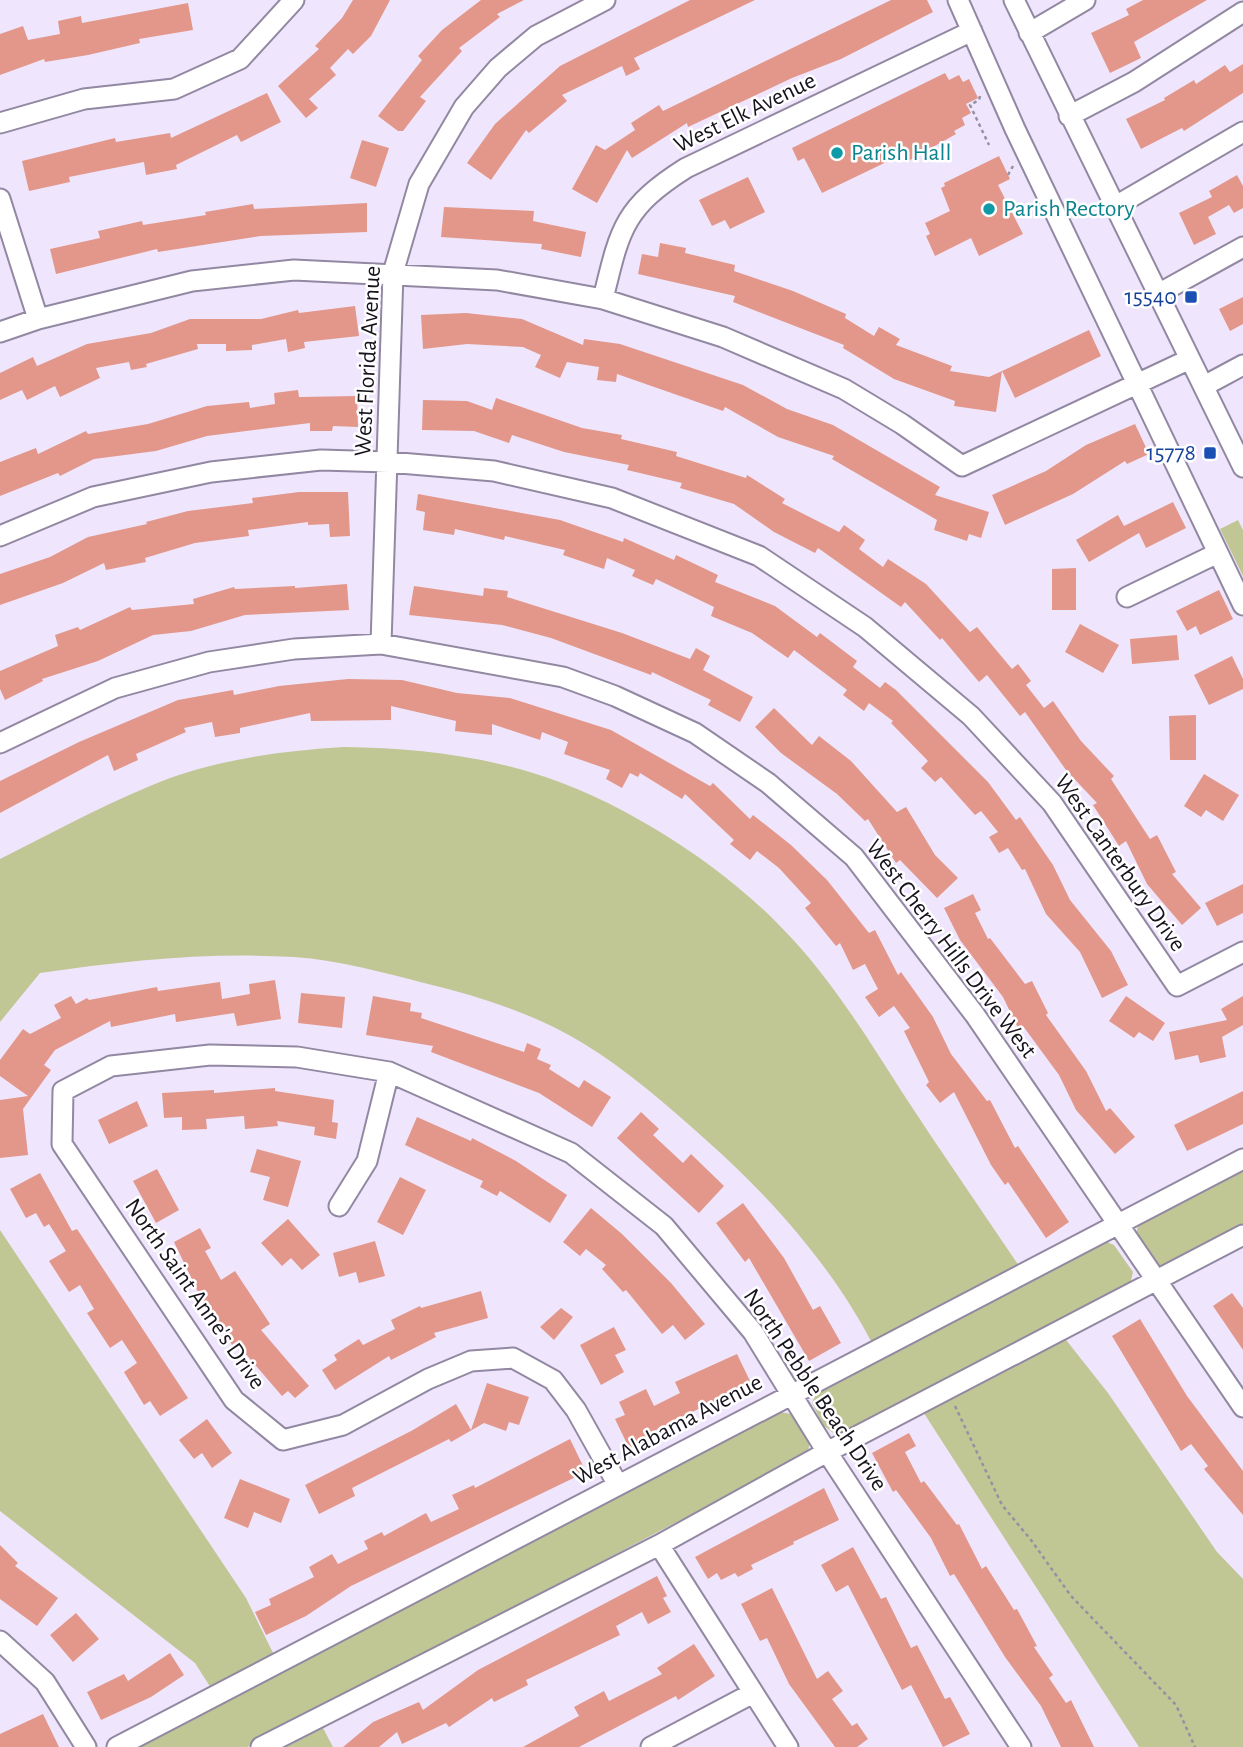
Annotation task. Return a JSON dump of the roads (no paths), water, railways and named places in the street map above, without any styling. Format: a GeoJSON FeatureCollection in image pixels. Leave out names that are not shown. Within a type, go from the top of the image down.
{"type":"FeatureCollection","features":[{"type":"Feature","properties":{"kind":"street"},"geometry":{"type":"LineString","coordinates":[[0,123],[84,99],[174,89],[240,60],[294,0]]}},
{"type":"Feature","properties":{"kind":"street","name":"West Florida Avenue"},"geometry":{"type":"LineString","coordinates":[[380,644],[393,272],[419,184],[464,107],[498,68],[536,36],[605,0]]}},
{"type":"Feature","properties":{"kind":"street"},"geometry":{"type":"LineString","coordinates":[[958,0],[1136,384],[1243,605]]}},
{"type":"Feature","properties":{"kind":"street"},"geometry":{"type":"LineString","coordinates":[[1014,0],[1243,467]]}},
{"type":"Feature","properties":{"kind":"street"},"geometry":{"type":"LineString","coordinates":[[1030,33],[1085,0]]}},
{"type":"Feature","properties":{"kind":"street"},"geometry":{"type":"LineString","coordinates":[[1069,116],[1134,82],[1243,12]]}},
{"type":"Feature","properties":{"kind":"street","name":"West Elk Avenue"},"geometry":{"type":"LineString","coordinates":[[603,299],[618,238],[631,215],[656,187],[686,168],[972,31]]}},
{"type":"Feature","properties":{"kind":"street"},"geometry":{"type":"LineString","coordinates":[[1114,207],[1243,132]]}},
{"type":"Feature","properties":{"kind":"street"},"geometry":{"type":"LineString","coordinates":[[0,199],[38,319]]}},
{"type":"Feature","properties":{"kind":"street"},"geometry":{"type":"LineString","coordinates":[[1158,293],[1243,247]]}},
{"type":"Feature","properties":{"kind":"street"},"geometry":{"type":"LineString","coordinates":[[0,332],[38,319],[192,281],[294,270],[393,272],[496,280],[603,299],[723,337],[844,389],[902,424],[962,466],[1190,359]]}},
{"type":"Feature","properties":{"kind":"street"},"geometry":{"type":"LineString","coordinates":[[1204,386],[1243,365]]}},
{"type":"Feature","properties":{"kind":"street","name":"West Canterbury Drive"},"geometry":{"type":"LineString","coordinates":[[0,537],[93,496],[211,472],[321,460],[388,462],[494,471],[612,498],[759,556],[865,627],[971,716],[1052,803],[1177,986],[1243,952]]}},
{"type":"Feature","properties":{"kind":"street"},"geometry":{"type":"LineString","coordinates":[[1127,597],[1218,552]]}},
{"type":"Feature","properties":{"kind":"street","name":"West Cherry Hills Drive West"},"geometry":{"type":"LineString","coordinates":[[0,743],[115,688],[209,662],[295,649],[380,644],[563,677],[615,696],[695,733],[768,783],[854,856],[975,1015],[1243,1407]]}},
{"type":"Feature","properties":{"kind":"street","name":"North Pebble Beach Drive"},"geometry":{"type":"LineString","coordinates":[[63,1091],[111,1066],[211,1055],[297,1057],[390,1072],[571,1153],[664,1226],[752,1332],[827,1452],[1021,1747]]}},
{"type":"Feature","properties":{"kind":"street"},"geometry":{"type":"LineString","coordinates":[[339,1206],[367,1161],[390,1072]]}},
{"type":"Feature","properties":{"kind":"street","name":"North Saint Anne's Drive"},"geometry":{"type":"LineString","coordinates":[[63,1091],[62,1144],[234,1400],[283,1440],[343,1425],[428,1379],[471,1361],[513,1359],[553,1380],[576,1410],[618,1485]]}},
{"type":"Feature","properties":{"kind":"street","name":"West Alabama Avenue"},"geometry":{"type":"LineString","coordinates":[[117,1747],[790,1393],[1243,1159]]}},
{"type":"Feature","properties":{"kind":"street"},"geometry":{"type":"LineString","coordinates":[[261,1747],[659,1545],[827,1452],[1243,1235]]}},
{"type":"Feature","properties":{"kind":"street"},"geometry":{"type":"LineString","coordinates":[[659,1545],[788,1747]]}},
{"type":"Feature","properties":{"kind":"street"},"geometry":{"type":"LineString","coordinates":[[0,1641],[46,1682],[86,1747]]}},
{"type":"Feature","properties":{"kind":"street"},"geometry":{"type":"LineString","coordinates":[[651,1747],[753,1693]]}},
{"type":"Feature","properties":{"kind":"place","name":"Parish Hall"},"geometry":{"type":"Point","coordinates":[837,153]}},
{"type":"Feature","properties":{"kind":"place","name":"Parish Rectory"},"geometry":{"type":"Point","coordinates":[989,209]}},
{"type":"Feature","properties":{"kind":"place","name":"15540"},"geometry":{"type":"Point","coordinates":[1191,297]}},
{"type":"Feature","properties":{"kind":"place","name":"15778"},"geometry":{"type":"Point","coordinates":[1210,453]}}]}
